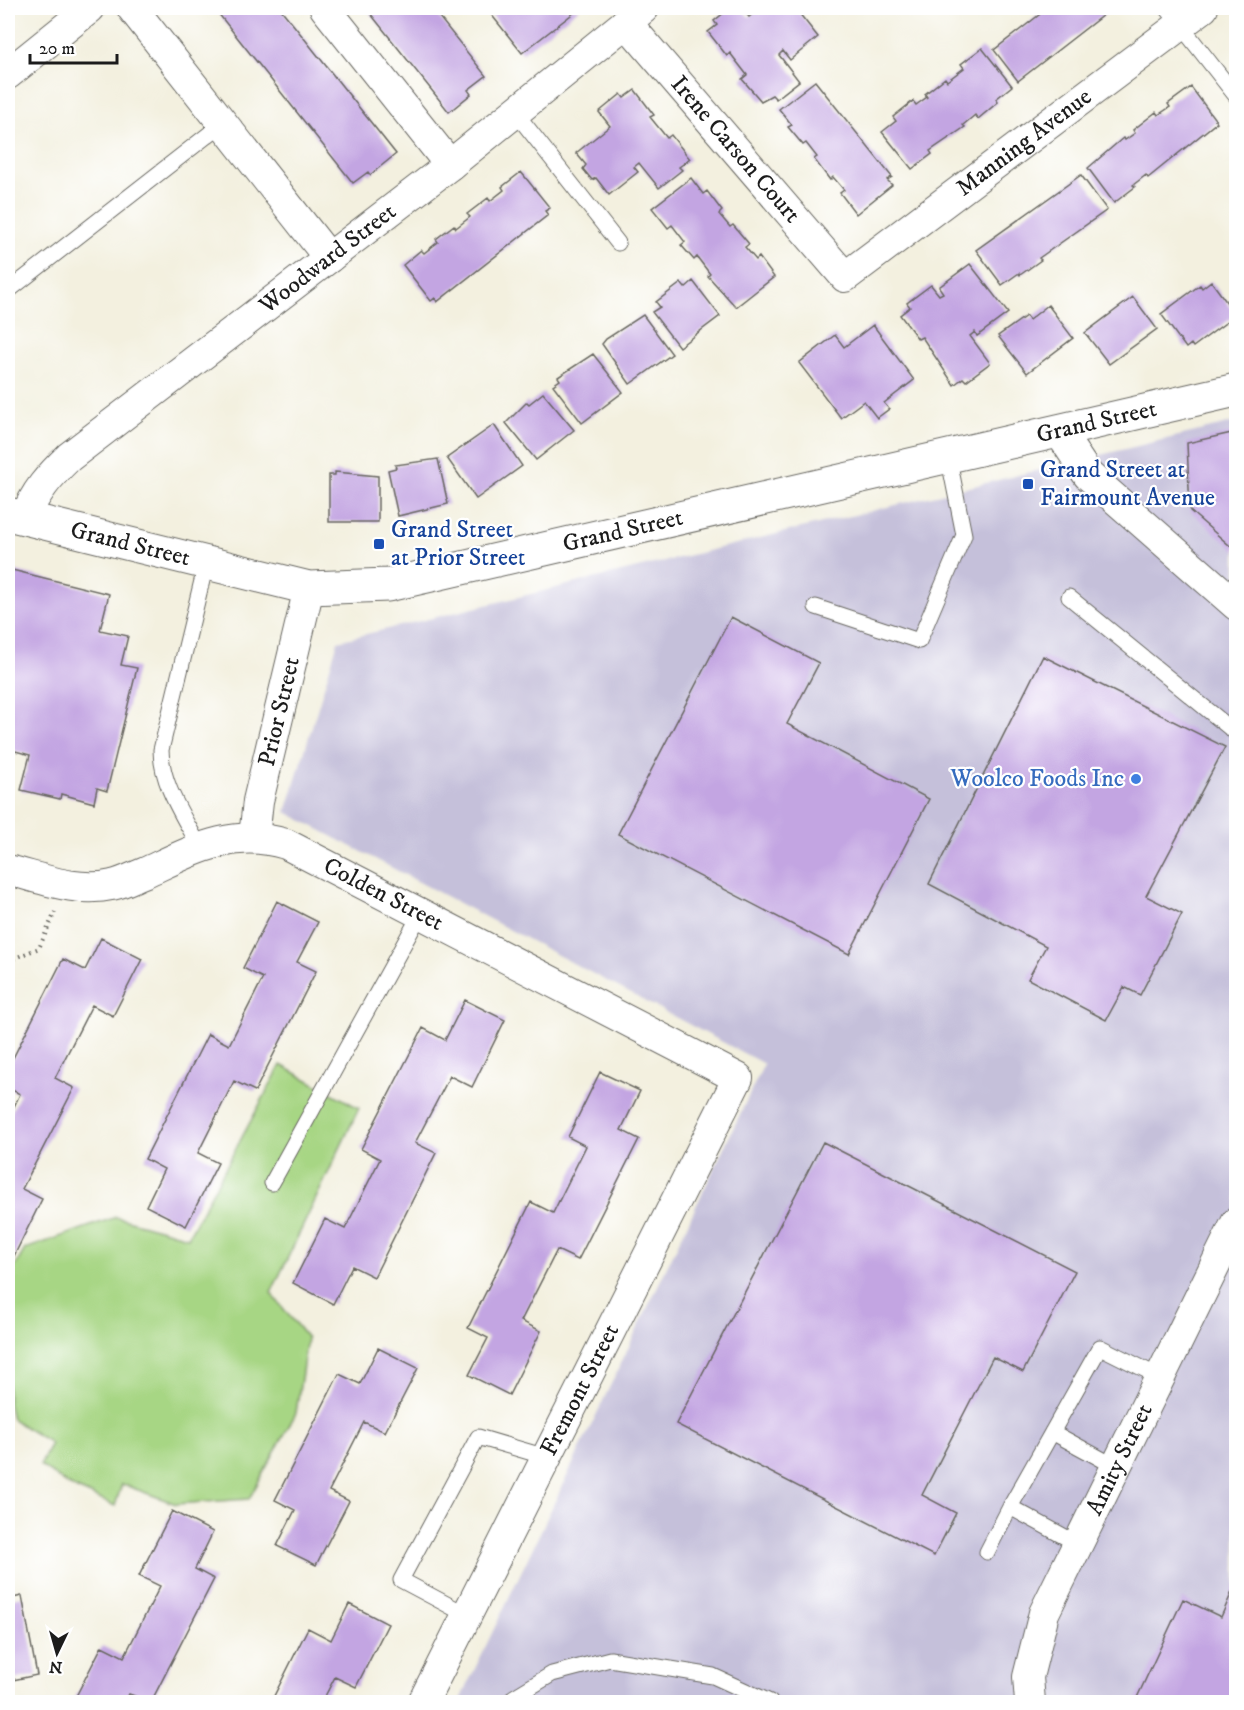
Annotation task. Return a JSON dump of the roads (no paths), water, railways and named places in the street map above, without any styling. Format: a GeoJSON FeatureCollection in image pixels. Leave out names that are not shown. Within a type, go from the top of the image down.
{"type":"FeatureCollection","features":[{"type":"Feature","properties":{"kind":"main road","name":"Grand Street"},"geometry":{"type":"LineString","coordinates":[[16,516],[309,588],[388,585],[1236,390]]}},
{"type":"Feature","properties":{"kind":"street"},"geometry":{"type":"LineString","coordinates":[[12,62],[90,8]]}},
{"type":"Feature","properties":{"kind":"street"},"geometry":{"type":"LineString","coordinates":[[132,8],[329,258]]}},
{"type":"Feature","properties":{"kind":"street"},"geometry":{"type":"LineString","coordinates":[[325,8],[450,165]]}},
{"type":"Feature","properties":{"kind":"street","name":"Manning Avenue"},"geometry":{"type":"LineString","coordinates":[[845,277],[1184,13]]}},
{"type":"Feature","properties":{"kind":"street","name":"Woodward Street"},"geometry":{"type":"LineString","coordinates":[[16,516],[32,500],[42,484],[69,458],[450,165],[635,15]]}},
{"type":"Feature","properties":{"kind":"street","name":"Irene Carson Court"},"geometry":{"type":"LineString","coordinates":[[635,15],[845,277]]}},
{"type":"Feature","properties":{"kind":"street"},"geometry":{"type":"LineString","coordinates":[[1058,430],[1088,476],[1236,605]]}},
{"type":"Feature","properties":{"kind":"street","name":"Prior Street"},"geometry":{"type":"LineString","coordinates":[[255,837],[258,801],[309,588]]}},
{"type":"Feature","properties":{"kind":"street","name":"Colden Street"},"geometry":{"type":"LineString","coordinates":[[8,870],[71,886],[111,885],[200,848],[228,839],[255,837],[286,844],[738,1078]]}},
{"type":"Feature","properties":{"kind":"street","name":"Fremont Street"},"geometry":{"type":"LineString","coordinates":[[423,1702],[738,1078]]}},
{"type":"Feature","properties":{"kind":"street","name":"Amity Street"},"geometry":{"type":"LineString","coordinates":[[1030,1702],[1028,1677],[1044,1613],[1236,1223]]}},
{"type":"Feature","properties":{"kind":"lane"},"geometry":{"type":"LineString","coordinates":[[1184,13],[1236,96]]}},
{"type":"Feature","properties":{"kind":"lane"},"geometry":{"type":"LineString","coordinates":[[515,112],[618,243]]}},
{"type":"Feature","properties":{"kind":"lane"},"geometry":{"type":"LineString","coordinates":[[8,291],[222,124]]}},
{"type":"Feature","properties":{"kind":"lane"},"geometry":{"type":"LineString","coordinates":[[816,607],[920,641],[964,535],[948,456]]}},
{"type":"Feature","properties":{"kind":"lane"},"geometry":{"type":"LineString","coordinates":[[200,848],[166,781],[161,765],[161,750],[206,564]]}},
{"type":"Feature","properties":{"kind":"lane"},"geometry":{"type":"LineString","coordinates":[[1069,597],[1236,733]]}},
{"type":"Feature","properties":{"kind":"lane"},"geometry":{"type":"LineString","coordinates":[[272,1183],[421,913]]}},
{"type":"Feature","properties":{"kind":"lane"},"geometry":{"type":"LineString","coordinates":[[987,1552],[1100,1347],[1160,1377]]}},
{"type":"Feature","properties":{"kind":"lane"},"geometry":{"type":"LineString","coordinates":[[1052,1432],[1116,1467]]}},
{"type":"Feature","properties":{"kind":"lane"},"geometry":{"type":"LineString","coordinates":[[467,1615],[401,1581],[478,1437],[546,1457]]}},
{"type":"Feature","properties":{"kind":"lane"},"geometry":{"type":"LineString","coordinates":[[1010,1507],[1078,1544]]}},
{"type":"Feature","properties":{"kind":"lane"},"geometry":{"type":"LineString","coordinates":[[511,1702],[514,1697],[552,1674],[610,1659],[712,1676],[770,1702]]}},
{"type":"Feature","properties":{"kind":"place","name":"Grand Street at Fairmount Avenue"},"geometry":{"type":"Point","coordinates":[1028,484]}},
{"type":"Feature","properties":{"kind":"place","name":"Grand Street at Prior Street"},"geometry":{"type":"Point","coordinates":[379,544]}},
{"type":"Feature","properties":{"kind":"place","name":"Woolco Foods Inc"},"geometry":{"type":"Point","coordinates":[1136,779]}}]}
